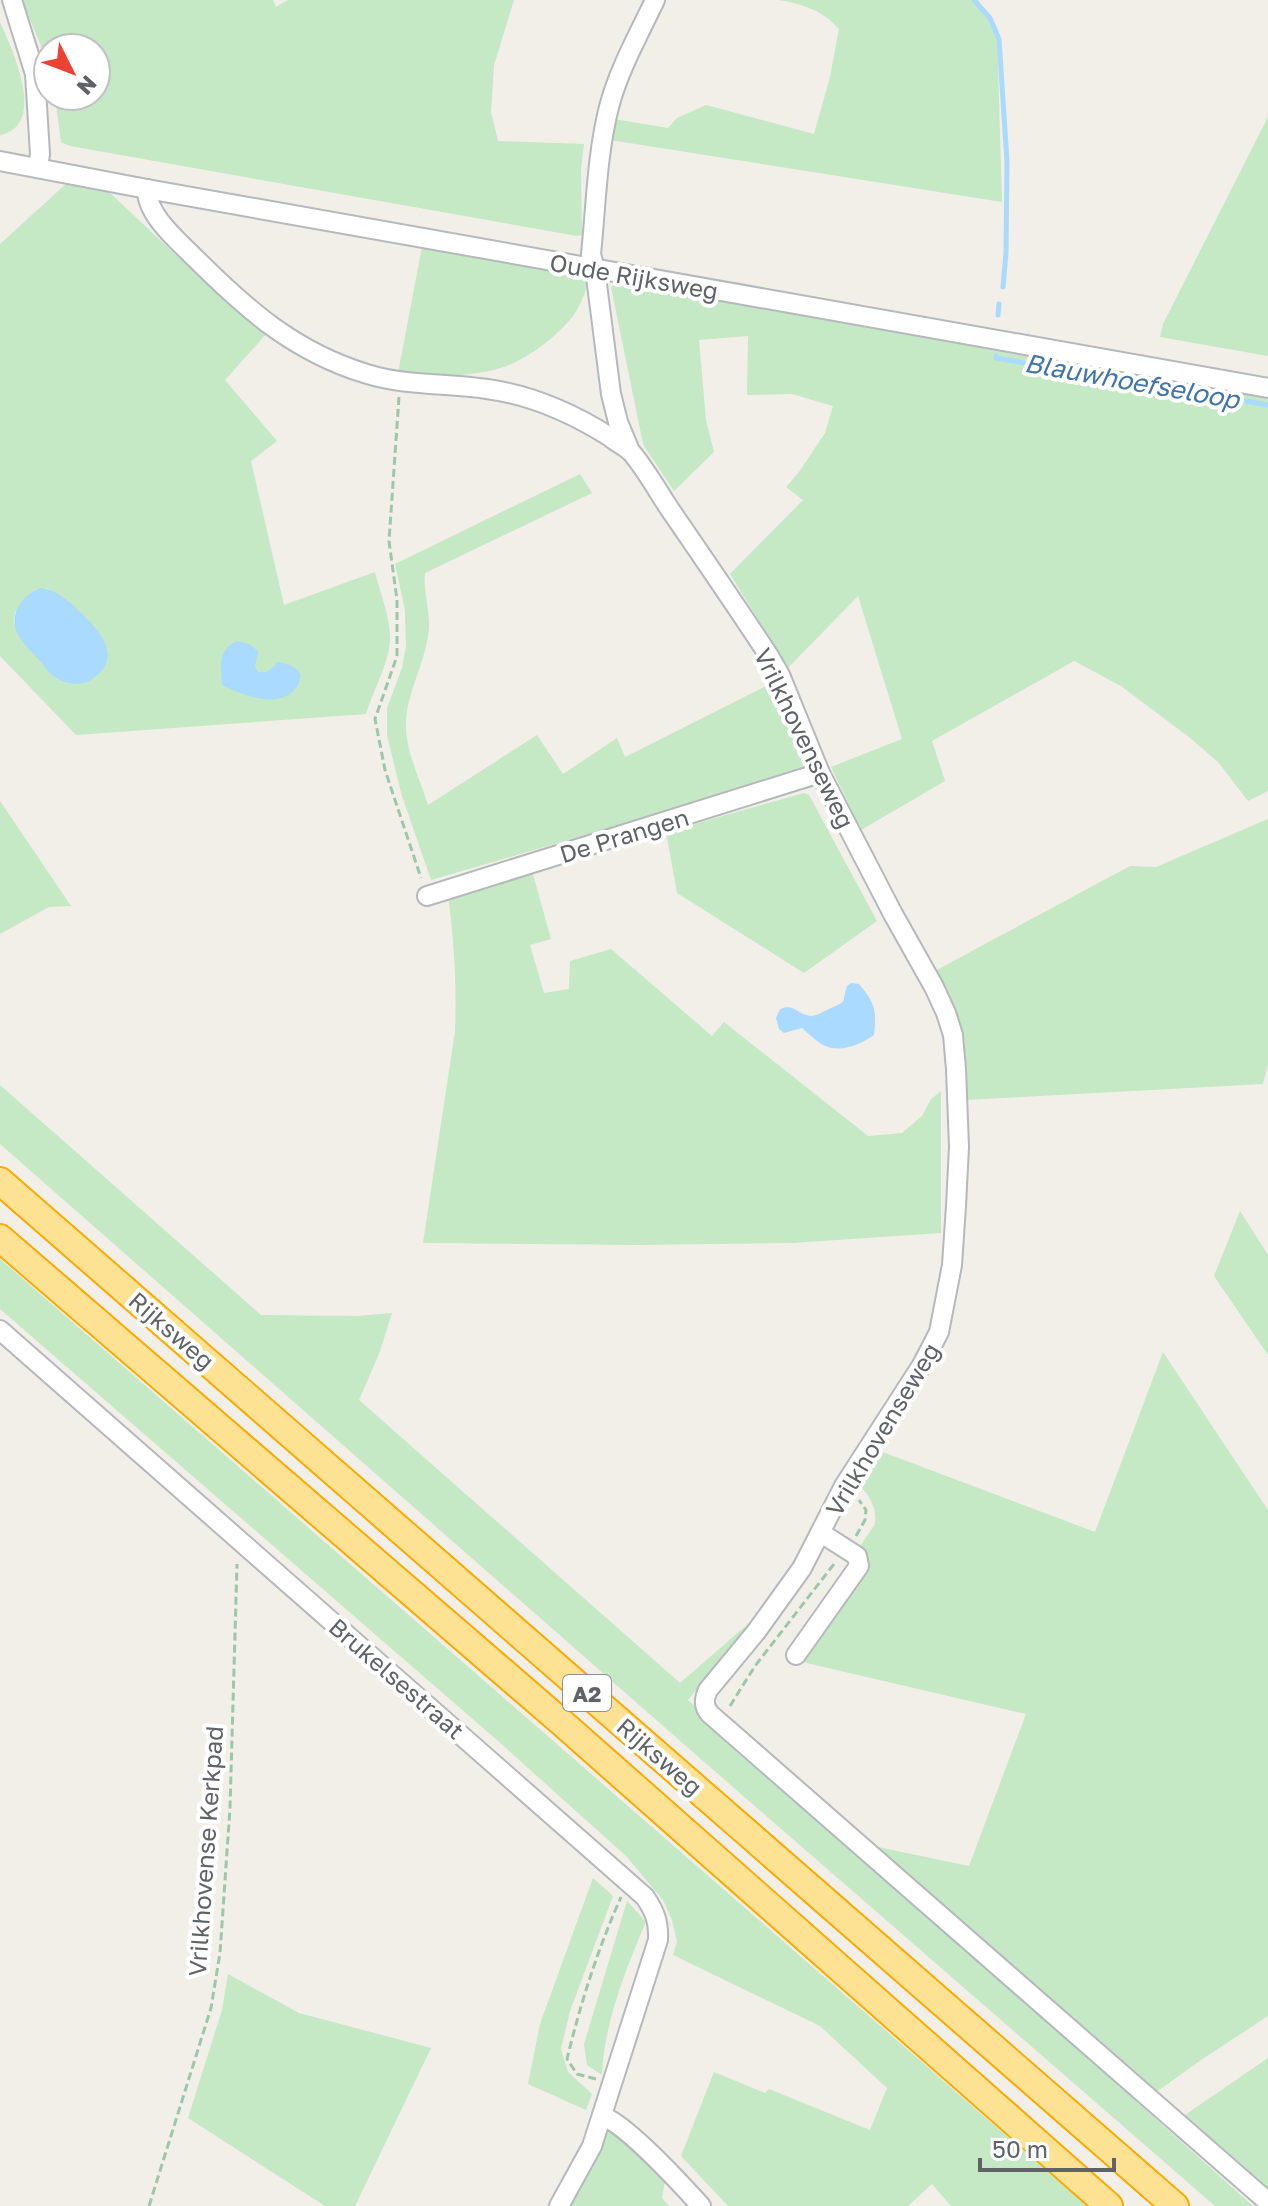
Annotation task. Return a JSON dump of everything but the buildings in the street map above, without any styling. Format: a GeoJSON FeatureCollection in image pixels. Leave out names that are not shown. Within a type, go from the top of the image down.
{"type":"FeatureCollection","features":[{"type":"Feature","properties":{"kind":"highway","name":"Rijksweg"},"geometry":{"type":"LineString","coordinates":[[0,1181],[1175,2206]]}},
{"type":"Feature","properties":{"kind":"highway","name":"Rijksweg"},"geometry":{"type":"LineString","coordinates":[[0,1238],[560,1721],[1109,2206]]}},
{"type":"Feature","properties":{"kind":"street"},"geometry":{"type":"LineString","coordinates":[[12,0],[35,74],[40,154],[38,167]]}},
{"type":"Feature","properties":{"kind":"street"},"geometry":{"type":"LineString","coordinates":[[630,451],[611,394],[591,254],[609,108],[623,64],[655,0]]}},
{"type":"Feature","properties":{"kind":"street","name":"Oude Rijksweg"},"geometry":{"type":"LineString","coordinates":[[0,161],[1268,388]]}},
{"type":"Feature","properties":{"kind":"street","name":"Vrilkhovenseweg"},"geometry":{"type":"LineString","coordinates":[[147,189],[152,212],[162,223],[238,301],[296,342],[335,363],[367,374],[400,381],[486,389],[532,399],[588,424],[630,451],[780,675],[820,773],[934,987],[953,1035],[959,1147],[952,1265],[939,1332],[922,1365],[844,1486],[802,1568],[708,1690],[704,1703],[707,1711],[1268,2202]]}},
{"type":"Feature","properties":{"kind":"street","name":"De Prangen"},"geometry":{"type":"LineString","coordinates":[[427,896],[820,773]]}},
{"type":"Feature","properties":{"kind":"street","name":"Brukelsestraat"},"geometry":{"type":"LineString","coordinates":[[0,1330],[645,1897],[654,1910],[659,1924],[658,1940],[613,2084],[592,2146],[559,2206]]}},
{"type":"Feature","properties":{"kind":"street","name":"Vrilkhovenseweg"},"geometry":{"type":"LineString","coordinates":[[796,1655],[859,1566],[857,1556],[821,1533]]}},
{"type":"Feature","properties":{"kind":"street"},"geometry":{"type":"LineString","coordinates":[[602,2116],[612,2119],[701,2206]]}},
{"type":"Feature","properties":{"kind":"path"},"geometry":{"type":"LineString","coordinates":[[400,381],[389,541],[397,600],[397,656],[375,719],[385,770],[427,896]]}},
{"type":"Feature","properties":{"kind":"path","name":"Vrilkhovense Kerkpad"},"geometry":{"type":"LineString","coordinates":[[149,2206],[211,2008],[220,1953],[230,1808],[238,1538]]}},
{"type":"Feature","properties":{"kind":"path"},"geometry":{"type":"LineString","coordinates":[[613,2084],[577,2074],[567,2059],[583,1992],[621,1897]]}},
{"type":"Feature","properties":{"kind":"green space"},"geometry":{"type":"Polygon","coordinates":[[[22,0],[273,0],[276,7],[288,0],[514,0],[494,65],[491,112],[498,141],[584,144],[581,170],[582,235],[70,146],[61,142],[57,112],[112,112],[112,32],[35,32],[22,0]]]}},
{"type":"Feature","properties":{"kind":"green space"},"geometry":{"type":"Polygon","coordinates":[[[778,0],[978,0],[997,29],[1002,202],[610,140],[614,119],[668,128],[677,118],[706,105],[814,134],[839,29],[812,9],[778,0]]]}},
{"type":"Feature","properties":{"kind":"green space"},"geometry":{"type":"Polygon","coordinates":[[[0,22],[18,66],[24,102],[22,117],[15,129],[0,135],[0,22]]]}},
{"type":"Feature","properties":{"kind":"green space"},"geometry":{"type":"Polygon","coordinates":[[[1268,117],[1268,356],[1160,337],[1163,324],[1268,117]]]}},
{"type":"Feature","properties":{"kind":"green space"},"geometry":{"type":"Polygon","coordinates":[[[67,183],[108,191],[211,288],[268,332],[225,380],[277,441],[251,461],[284,605],[375,572],[387,615],[390,641],[366,714],[76,735],[0,656],[0,244],[67,183]],[[46,588],[15,612],[14,623],[55,677],[65,683],[76,684],[87,681],[101,670],[68,601],[46,588]]]}},
{"type":"Feature","properties":{"kind":"green space"},"geometry":{"type":"Polygon","coordinates":[[[422,247],[590,276],[573,316],[552,338],[518,361],[469,374],[424,376],[398,373],[422,247]]]}},
{"type":"Feature","properties":{"kind":"green space"},"geometry":{"type":"Polygon","coordinates":[[[617,281],[1268,394],[1268,791],[1248,801],[1218,762],[1189,737],[1121,686],[1074,661],[932,741],[945,781],[861,830],[831,767],[902,739],[858,596],[788,668],[730,574],[803,500],[786,487],[825,433],[833,406],[792,394],[747,395],[748,336],[699,340],[706,420],[714,452],[674,491],[642,439],[611,287],[617,281]]]}},
{"type":"Feature","properties":{"kind":"green space"},"geometry":{"type":"Polygon","coordinates":[[[580,474],[592,493],[425,573],[429,629],[407,709],[406,731],[428,805],[537,735],[563,774],[617,738],[625,757],[774,682],[811,769],[431,880],[401,793],[387,735],[387,708],[402,668],[406,646],[405,610],[395,564],[580,474]]]}},
{"type":"Feature","properties":{"kind":"green space"},"geometry":{"type":"Polygon","coordinates":[[[804,793],[809,795],[877,921],[804,973],[677,893],[666,832],[804,793]]]}},
{"type":"Feature","properties":{"kind":"green space"},"geometry":{"type":"Polygon","coordinates":[[[0,801],[71,906],[49,907],[0,934],[0,801]]]}},
{"type":"Feature","properties":{"kind":"green space"},"geometry":{"type":"Polygon","coordinates":[[[1268,819],[1268,1064],[1263,1084],[965,1100],[965,1041],[933,972],[1130,866],[1156,867],[1268,819]]]}},
{"type":"Feature","properties":{"kind":"green space"},"geometry":{"type":"Polygon","coordinates":[[[532,871],[551,939],[530,945],[544,993],[569,989],[570,961],[611,949],[712,1036],[724,1022],[868,1136],[902,1133],[922,1116],[931,1099],[941,1091],[941,1233],[792,1243],[423,1243],[455,1031],[456,997],[448,895],[532,871]]]}},
{"type":"Feature","properties":{"kind":"green space"},"geometry":{"type":"Polygon","coordinates":[[[0,1085],[261,1315],[357,1316],[392,1313],[359,1400],[680,1683],[757,1616],[688,1700],[1253,2206],[1215,2206],[0,1144],[0,1085]]]}},
{"type":"Feature","properties":{"kind":"green space"},"geometry":{"type":"Polygon","coordinates":[[[1240,1211],[1268,1255],[1268,1355],[1214,1276],[1240,1211]]]}},
{"type":"Feature","properties":{"kind":"green space"},"geometry":{"type":"Polygon","coordinates":[[[0,1259],[1087,2206],[951,2206],[932,2184],[908,2206],[728,2206],[681,2156],[714,2072],[765,2093],[769,2089],[870,2130],[887,2088],[820,2026],[673,1955],[677,1942],[663,1900],[626,1856],[0,1309],[0,1259]]]}},
{"type":"Feature","properties":{"kind":"green space"},"geometry":{"type":"Polygon","coordinates":[[[1163,1352],[1268,1510],[1268,2016],[1155,2093],[878,1847],[969,1866],[1026,1714],[785,1658],[875,1524],[872,1502],[859,1484],[880,1451],[1095,1532],[1163,1352]]]}},
{"type":"Feature","properties":{"kind":"green space"},"geometry":{"type":"Polygon","coordinates":[[[593,1878],[613,1896],[570,2011],[561,2049],[568,2072],[592,2094],[586,2110],[528,2084],[540,2024],[593,1878]]]}},
{"type":"Feature","properties":{"kind":"green space"},"geometry":{"type":"Polygon","coordinates":[[[627,1901],[645,1924],[611,2017],[602,2075],[587,2065],[584,2044],[627,1901]]]}},
{"type":"Feature","properties":{"kind":"green space"},"geometry":{"type":"Polygon","coordinates":[[[228,1974],[299,2013],[431,2048],[355,2206],[325,2206],[188,2118],[222,2010],[228,1974]]]}},
{"type":"Feature","properties":{"kind":"green space"},"geometry":{"type":"Polygon","coordinates":[[[1268,2058],[1268,2193],[1182,2117],[1268,2058]]]}},
{"type":"Feature","properties":{"kind":"green space"},"geometry":{"type":"Polygon","coordinates":[[[611,2127],[666,2176],[662,2198],[669,2206],[567,2206],[611,2127]]]}},
{"type":"Feature","properties":{"kind":"water"},"geometry":{"type":"Polygon","coordinates":[[[41,588],[69,601],[102,637],[108,655],[106,663],[91,680],[76,684],[58,679],[19,636],[15,621],[18,607],[27,596],[41,588]]]}},
{"type":"Feature","properties":{"kind":"water"},"geometry":{"type":"Polygon","coordinates":[[[237,641],[249,644],[258,651],[255,667],[258,672],[267,672],[277,662],[294,667],[301,676],[297,687],[289,695],[270,699],[249,696],[222,685],[223,654],[237,641]]]}},
{"type":"Feature","properties":{"kind":"water"},"geometry":{"type":"Polygon","coordinates":[[[859,984],[874,1007],[874,1035],[850,1047],[830,1048],[802,1028],[784,1033],[779,1029],[776,1018],[780,1009],[789,1007],[806,1015],[817,1015],[842,1003],[847,986],[859,984]]]}},
{"type":"Feature","properties":{"kind":"waterway","name":"Blauwhoefseloop"},"geometry":{"type":"LineString","coordinates":[[974,0],[990,18],[999,39],[1007,162],[1003,287]]}},
{"type":"Feature","properties":{"kind":"waterway","name":"Blauwhoefseloop"},"geometry":{"type":"LineString","coordinates":[[998,315],[999,304]]}},
{"type":"Feature","properties":{"kind":"waterway","name":"Blauwhoefseloop"},"geometry":{"type":"LineString","coordinates":[[996,356],[1268,405]]}}]}
